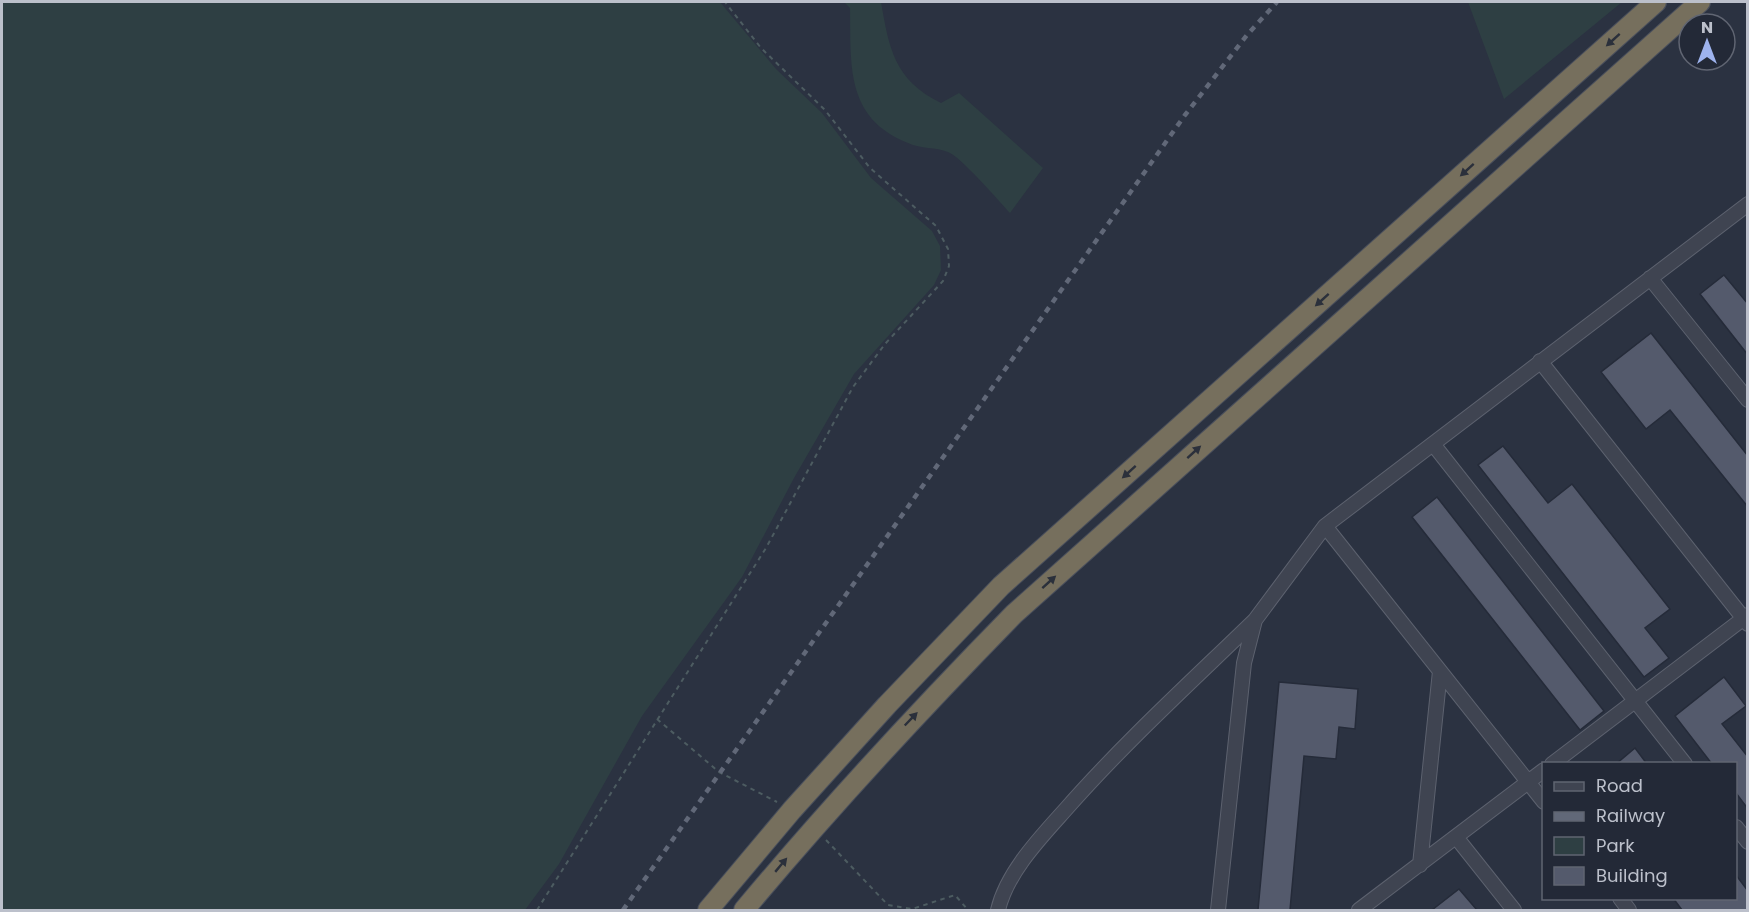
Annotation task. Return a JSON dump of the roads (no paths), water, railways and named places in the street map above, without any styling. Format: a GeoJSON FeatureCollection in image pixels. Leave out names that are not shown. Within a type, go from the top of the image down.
{"type":"FeatureCollection","features":[{"type":"Feature","properties":{"kind":"highway"},"geometry":{"type":"LineString","coordinates":[[708,910],[792,810],[887,705],[1001,586],[1656,2]]}},
{"type":"Feature","properties":{"kind":"highway"},"geometry":{"type":"LineString","coordinates":[[744,910],[813,827],[909,721],[1014,614],[1700,2]]}},
{"type":"Feature","properties":{"kind":"street"},"geometry":{"type":"LineString","coordinates":[[998,910],[1003,891],[1057,818],[1103,767],[1255,620],[1325,526],[1748,204]]}},
{"type":"Feature","properties":{"kind":"street"},"geometry":{"type":"LineString","coordinates":[[1650,278],[1748,400]]}},
{"type":"Feature","properties":{"kind":"street"},"geometry":{"type":"LineString","coordinates":[[1540,362],[1746,619],[1555,762]]}},
{"type":"Feature","properties":{"kind":"street"},"geometry":{"type":"LineString","coordinates":[[1433,444],[1683,762]]}},
{"type":"Feature","properties":{"kind":"street"},"geometry":{"type":"LineString","coordinates":[[1325,526],[1542,800]]}},
{"type":"Feature","properties":{"kind":"street"},"geometry":{"type":"LineString","coordinates":[[1218,910],[1244,663],[1255,620]]}},
{"type":"Feature","properties":{"kind":"street"},"geometry":{"type":"LineString","coordinates":[[1420,865],[1440,670]]}},
{"type":"Feature","properties":{"kind":"street"},"geometry":{"type":"LineString","coordinates":[[1359,910],[1542,772]]}},
{"type":"Feature","properties":{"kind":"street"},"geometry":{"type":"LineString","coordinates":[[1737,828],[1748,842]]}},
{"type":"Feature","properties":{"kind":"street"},"geometry":{"type":"LineString","coordinates":[[1456,837],[1514,910]]}},
{"type":"Feature","properties":{"kind":"railway"},"geometry":{"type":"LineString","coordinates":[[623,910],[1185,115],[1247,35],[1277,2]]}}]}
